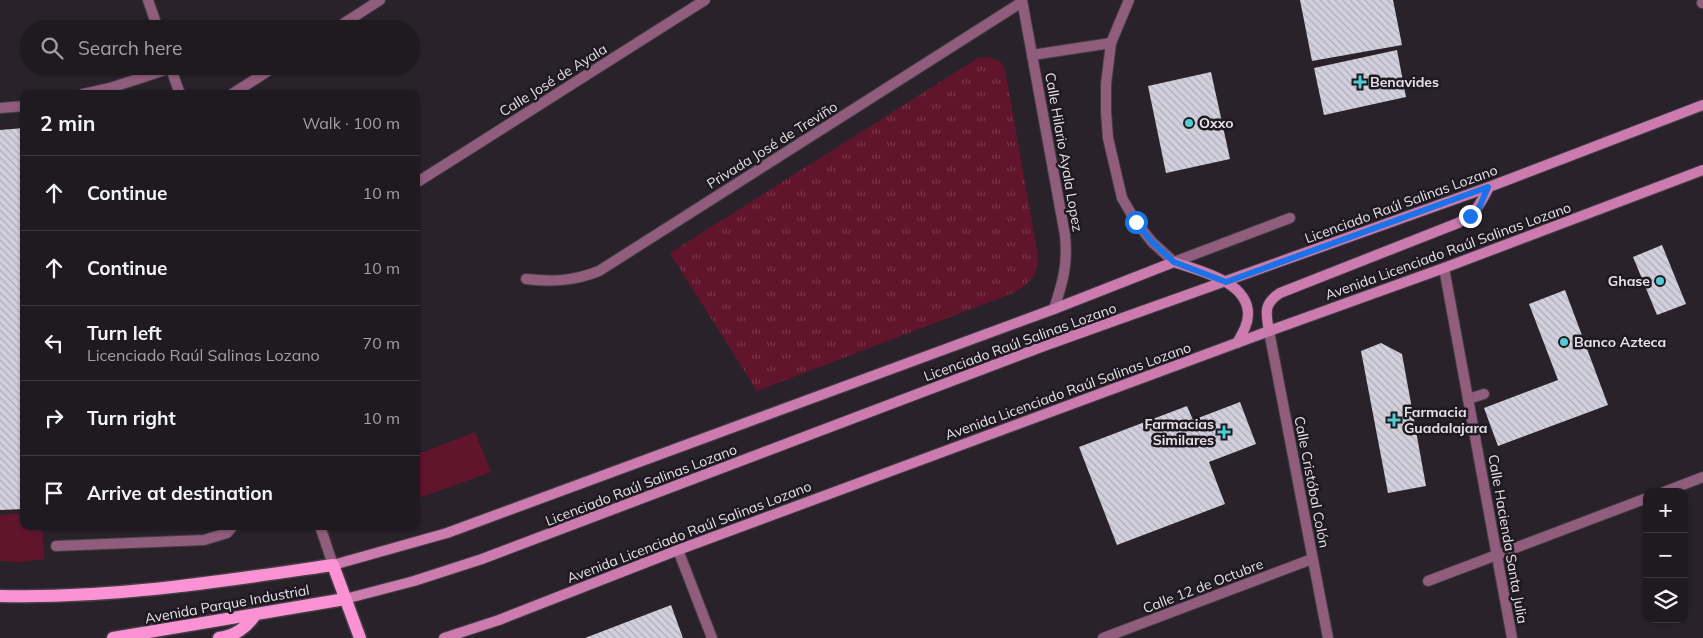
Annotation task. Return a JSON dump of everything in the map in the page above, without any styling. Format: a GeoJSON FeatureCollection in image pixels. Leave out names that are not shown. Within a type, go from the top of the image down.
{"type":"FeatureCollection","features":[{"type":"Feature","properties":{"kind":"main road","name":"Licenciado Raúl Salinas Lozano"},"geometry":{"type":"LineString","coordinates":[[346,599],[414,581],[482,559],[1044,346],[1488,187],[1703,105]]}},
{"type":"Feature","properties":{"kind":"main road","name":"Avenida Licenciado Raúl Salinas Lozano"},"geometry":{"type":"LineString","coordinates":[[444,638],[499,620],[678,550],[1444,268],[1703,170]]}},
{"type":"Feature","properties":{"kind":"main road"},"geometry":{"type":"LineString","coordinates":[[1269,331],[1266,314],[1267,307],[1269,302],[1280,292],[1458,223],[1479,208],[1488,187]]}},
{"type":"Feature","properties":{"kind":"main road"},"geometry":{"type":"LineString","coordinates":[[0,596],[72,595],[145,590],[213,582],[333,564],[447,532],[1054,309],[1174,262],[1226,282],[1236,288],[1242,296],[1248,314],[1247,323],[1237,343]]}},
{"type":"Feature","properties":{"kind":"main road"},"geometry":{"type":"LineString","coordinates":[[333,564],[360,638]]}},
{"type":"Feature","properties":{"kind":"main road","name":"Avenida Parque Industrial"},"geometry":{"type":"LineString","coordinates":[[113,638],[346,599]]}},
{"type":"Feature","properties":{"kind":"main road"},"geometry":{"type":"LineString","coordinates":[[219,638],[238,632],[248,626],[255,615]]}},
{"type":"Feature","properties":{"kind":"street"},"geometry":{"type":"LineString","coordinates":[[148,0],[155,20]]}},
{"type":"Feature","properties":{"kind":"street"},"geometry":{"type":"LineString","coordinates":[[349,20],[380,0]]}},
{"type":"Feature","properties":{"kind":"street","name":"Calle José de Ayala"},"geometry":{"type":"LineString","coordinates":[[420,180],[705,0]]}},
{"type":"Feature","properties":{"kind":"street"},"geometry":{"type":"LineString","coordinates":[[1129,0],[1111,43],[1106,84],[1106,112],[1108,138],[1122,198],[1136,222],[1152,242],[1174,262],[1290,218]]}},
{"type":"Feature","properties":{"kind":"street","name":"Calle Hilario Ayala Lopez"},"geometry":{"type":"LineString","coordinates":[[1022,1],[1067,253],[1066,272],[1054,309]]}},
{"type":"Feature","properties":{"kind":"street","name":"Privada José de Treviño"},"geometry":{"type":"LineString","coordinates":[[526,279],[565,281],[582,278],[598,271],[1022,1]]}},
{"type":"Feature","properties":{"kind":"street"},"geometry":{"type":"LineString","coordinates":[[1032,55],[1111,43]]}},
{"type":"Feature","properties":{"kind":"street"},"geometry":{"type":"LineString","coordinates":[[101,90],[147,75]]}},
{"type":"Feature","properties":{"kind":"street"},"geometry":{"type":"LineString","coordinates":[[173,75],[179,90]]}},
{"type":"Feature","properties":{"kind":"street"},"geometry":{"type":"LineString","coordinates":[[238,90],[262,75]]}},
{"type":"Feature","properties":{"kind":"street"},"geometry":{"type":"LineString","coordinates":[[0,108],[20,106]]}},
{"type":"Feature","properties":{"kind":"street","name":"Calle Hacienda Santa Julia"},"geometry":{"type":"LineString","coordinates":[[1444,268],[1512,638]]}},
{"type":"Feature","properties":{"kind":"street","name":"Calle Cristóbal Colón"},"geometry":{"type":"LineString","coordinates":[[1269,331],[1328,638]]}},
{"type":"Feature","properties":{"kind":"street"},"geometry":{"type":"LineString","coordinates":[[1468,400],[1484,394]]}},
{"type":"Feature","properties":{"kind":"street"},"geometry":{"type":"LineString","coordinates":[[1674,488],[1703,477]]}},
{"type":"Feature","properties":{"kind":"street"},"geometry":{"type":"LineString","coordinates":[[1428,581],[1643,500]]}},
{"type":"Feature","properties":{"kind":"street"},"geometry":{"type":"LineString","coordinates":[[56,546],[204,540],[227,533],[230,530]]}},
{"type":"Feature","properties":{"kind":"street"},"geometry":{"type":"LineString","coordinates":[[321,530],[333,564]]}},
{"type":"Feature","properties":{"kind":"street"},"geometry":{"type":"LineString","coordinates":[[678,550],[712,638]]}},
{"type":"Feature","properties":{"kind":"street","name":"Calle 12 de Octubre"},"geometry":{"type":"LineString","coordinates":[[1103,638],[1312,559]]}},
{"type":"Feature","properties":{"kind":"green space"},"geometry":{"type":"Polygon","coordinates":[[[989,57],[1000,61],[1005,70],[1038,256],[1032,278],[1013,293],[757,391],[670,253],[978,58],[989,57]]]}},
{"type":"Feature","properties":{"kind":"green space"},"geometry":{"type":"Polygon","coordinates":[[[475,432],[491,472],[420,498],[420,453],[475,432]]]}},
{"type":"Feature","properties":{"kind":"green space"},"geometry":{"type":"Polygon","coordinates":[[[20,513],[20,530],[42,530],[44,559],[21,562],[0,561],[0,515],[20,513]]]}},
{"type":"Feature","properties":{"kind":"building"},"geometry":{"type":"Polygon","coordinates":[[[1300,0],[1393,0],[1402,45],[1312,61],[1300,0]]]}},
{"type":"Feature","properties":{"kind":"building","name":"Benavides"},"geometry":{"type":"Polygon","coordinates":[[[1397,50],[1406,97],[1324,115],[1314,68],[1397,50]]]}},
{"type":"Feature","properties":{"kind":"building","name":"Oxxo"},"geometry":{"type":"Polygon","coordinates":[[[1211,72],[1230,159],[1166,173],[1148,86],[1211,72]]]}},
{"type":"Feature","properties":{"kind":"building"},"geometry":{"type":"Polygon","coordinates":[[[20,128],[20,509],[0,510],[0,130],[20,128]]]}},
{"type":"Feature","properties":{"kind":"building","name":"Ghase"},"geometry":{"type":"Polygon","coordinates":[[[1662,245],[1686,304],[1657,315],[1633,257],[1662,245]]]}},
{"type":"Feature","properties":{"kind":"building","name":"Banco Azteca"},"geometry":{"type":"Polygon","coordinates":[[[1565,290],[1608,405],[1498,446],[1484,408],[1558,380],[1529,304],[1565,290]]]}},
{"type":"Feature","properties":{"kind":"building","name":"Farmacia Guadalajara"},"geometry":{"type":"Polygon","coordinates":[[[1381,343],[1402,354],[1426,486],[1388,493],[1361,351],[1381,343]]]}},
{"type":"Feature","properties":{"kind":"building"},"geometry":{"type":"Polygon","coordinates":[[[1240,402],[1256,444],[1209,462],[1225,504],[1117,545],[1079,447],[1187,406],[1193,420],[1240,402]]]}},
{"type":"Feature","properties":{"kind":"building"},"geometry":{"type":"Polygon","coordinates":[[[671,605],[683,638],[585,638],[671,605]]]}},
{"type":"Feature","properties":{"kind":"place","name":"Benavides"},"geometry":{"type":"Point","coordinates":[1360,82]}},
{"type":"Feature","properties":{"kind":"place","name":"Oxxo"},"geometry":{"type":"Point","coordinates":[1189,123]}},
{"type":"Feature","properties":{"kind":"place","name":"Ghase"},"geometry":{"type":"Point","coordinates":[1660,281]}},
{"type":"Feature","properties":{"kind":"place","name":"Banco Azteca"},"geometry":{"type":"Point","coordinates":[1564,342]}},
{"type":"Feature","properties":{"kind":"place","name":"Farmacia Guadalajara"},"geometry":{"type":"Point","coordinates":[1394,420]}},
{"type":"Feature","properties":{"kind":"place","name":"Farmacias Similares"},"geometry":{"type":"Point","coordinates":[1224,432]}},
{"type":"Feature","properties":{"kind":"route"},"geometry":{"type":"LineString","coordinates":[[1136,222],[1152,242],[1174,262],[1226,282],[1488,187],[1479,208],[1470,216]]}}]}
